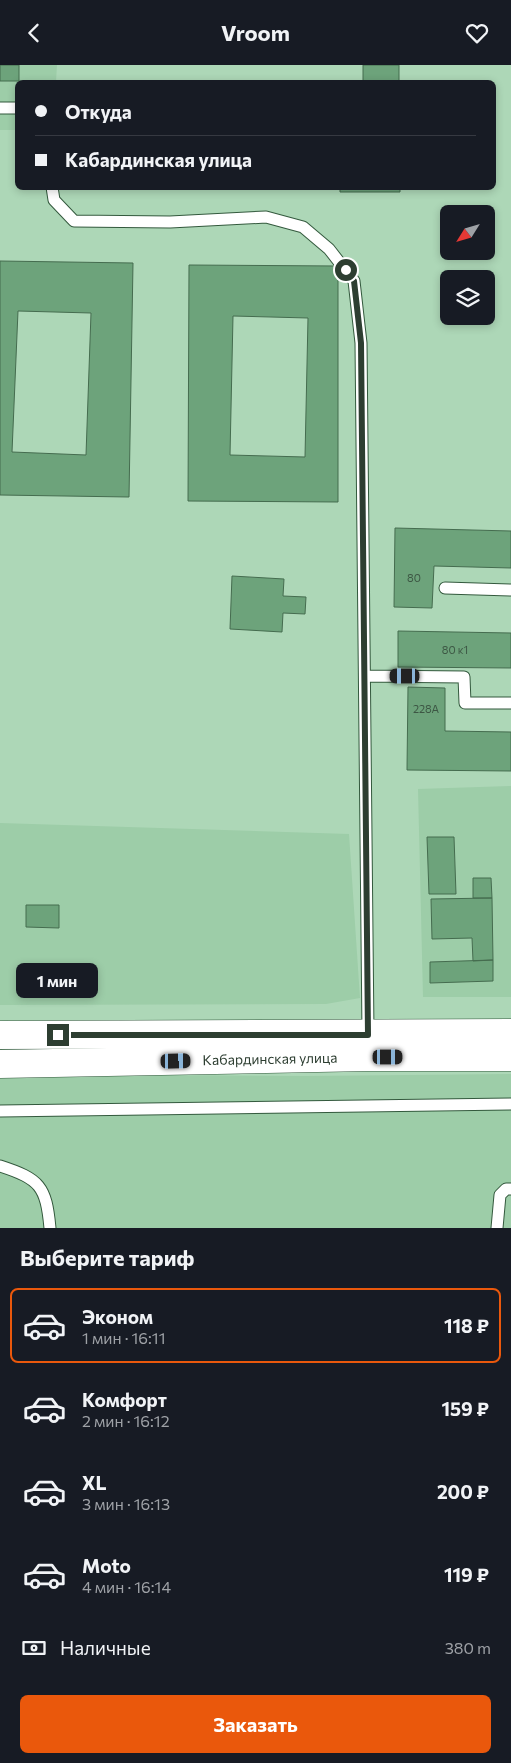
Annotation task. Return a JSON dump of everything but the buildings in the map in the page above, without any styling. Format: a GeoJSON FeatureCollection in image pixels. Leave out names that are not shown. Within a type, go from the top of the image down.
{"type":"FeatureCollection","features":[{"type":"Feature","properties":{"kind":"main road","name":"Кабардинская улица"},"geometry":{"type":"LineString","coordinates":[[0,1064],[368,1046],[511,1033]]}},
{"type":"Feature","properties":{"kind":"main road","name":"Кабардинская улица"},"geometry":{"type":"LineString","coordinates":[[0,1035],[368,1046],[511,1057]]}},
{"type":"Feature","properties":{"kind":"lane"},"geometry":{"type":"LineString","coordinates":[[0,108],[15,107]]}},
{"type":"Feature","properties":{"kind":"lane"},"geometry":{"type":"LineString","coordinates":[[52,190],[54,200],[74,221],[170,222],[266,217],[303,227],[329,249],[354,281],[361,343],[368,1046]]}},
{"type":"Feature","properties":{"kind":"lane"},"geometry":{"type":"LineString","coordinates":[[445,588],[511,590]]}},
{"type":"Feature","properties":{"kind":"lane"},"geometry":{"type":"LineString","coordinates":[[365,676],[464,677],[465,703],[511,703]]}},
{"type":"Feature","properties":{"kind":"lane"},"geometry":{"type":"LineString","coordinates":[[0,1111],[511,1105]]}},
{"type":"Feature","properties":{"kind":"lane"},"geometry":{"type":"LineString","coordinates":[[0,1166],[21,1173],[36,1181],[45,1196],[50,1228]]}},
{"type":"Feature","properties":{"kind":"lane"},"geometry":{"type":"LineString","coordinates":[[497,1228],[500,1195],[506,1189],[511,1189]]}},
{"type":"Feature","properties":{"kind":"shaded area"},"geometry":{"type":"Polygon","coordinates":[[[0,65],[57,65],[56,80],[15,80],[15,130],[0,130],[0,65]]]}},
{"type":"Feature","properties":{"kind":"shaded area"},"geometry":{"type":"Polygon","coordinates":[[[511,786],[511,997],[423,997],[418,789],[511,786]]]}},
{"type":"Feature","properties":{"kind":"shaded area"},"geometry":{"type":"Polygon","coordinates":[[[0,823],[349,834],[360,998],[326,1004],[0,1005],[0,823]]]}},
{"type":"Feature","properties":{"kind":"shaded area"},"geometry":{"type":"Polygon","coordinates":[[[0,1074],[306,1076],[511,1074],[511,1228],[0,1228],[0,1074]]]}},
{"type":"Feature","properties":{"kind":"route"},"geometry":{"type":"LineString","coordinates":[[58,1035],[368,1035],[361,343],[354,281],[346,270]]}}]}
